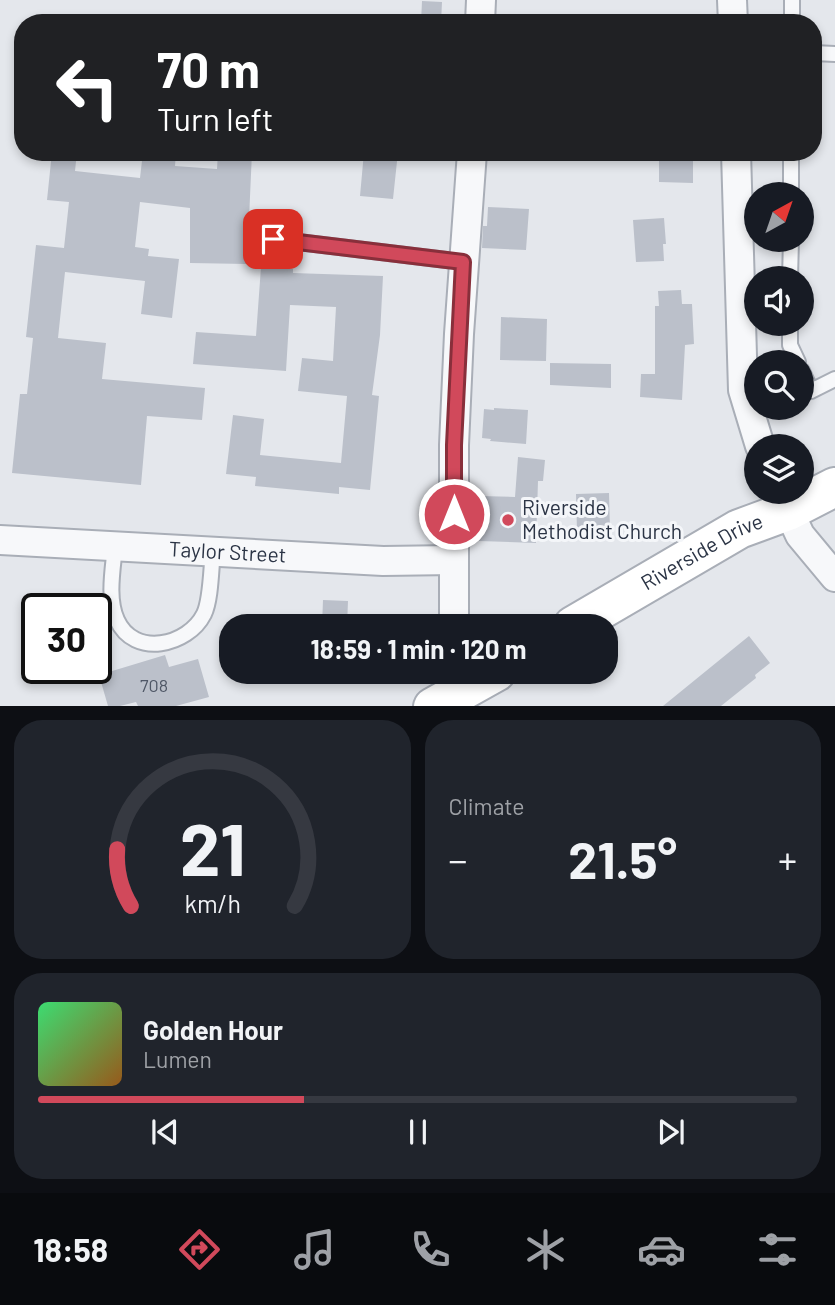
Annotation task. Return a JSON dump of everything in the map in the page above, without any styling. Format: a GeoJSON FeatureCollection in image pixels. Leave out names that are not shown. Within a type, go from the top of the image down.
{"type":"FeatureCollection","features":[{"type":"Feature","properties":{"kind":"street"},"geometry":{"type":"LineString","coordinates":[[454,614],[454,445],[463,262],[471,161]]}},
{"type":"Feature","properties":{"kind":"street"},"geometry":{"type":"LineString","coordinates":[[736,161],[743,390],[756,434]]}},
{"type":"Feature","properties":{"kind":"street","name":"Riverside Drive"},"geometry":{"type":"LineString","coordinates":[[814,493],[835,487]]}},
{"type":"Feature","properties":{"kind":"street","name":"Riverside Drive"},"geometry":{"type":"LineString","coordinates":[[594,614],[779,504]]}},
{"type":"Feature","properties":{"kind":"street"},"geometry":{"type":"LineString","coordinates":[[785,504],[800,535],[835,578]]}},
{"type":"Feature","properties":{"kind":"street","name":"Taylor Street"},"geometry":{"type":"LineString","coordinates":[[0,540],[383,561],[454,560]]}},
{"type":"Feature","properties":{"kind":"street"},"geometry":{"type":"LineString","coordinates":[[448,695],[471,684]]}},
{"type":"Feature","properties":{"kind":"lane"},"geometry":{"type":"LineString","coordinates":[[791,161],[791,182]]}},
{"type":"Feature","properties":{"kind":"lane"},"geometry":{"type":"LineString","coordinates":[[273,239],[463,262]]}},
{"type":"Feature","properties":{"kind":"lane"},"geometry":{"type":"LineString","coordinates":[[814,390],[835,379]]}},
{"type":"Feature","properties":{"kind":"lane"},"geometry":{"type":"LineString","coordinates":[[115,546],[113,606],[118,622],[129,635],[142,643],[160,645],[193,628],[205,614],[213,551]]}},
{"type":"Feature","properties":{"kind":"building"},"geometry":{"type":"Polygon","coordinates":[[[422,1],[442,2],[441,14],[421,14],[422,1]]]}},
{"type":"Feature","properties":{"kind":"building"},"geometry":{"type":"Polygon","coordinates":[[[51,161],[76,161],[75,171],[140,178],[142,161],[175,161],[175,166],[217,169],[217,161],[252,161],[247,264],[190,263],[190,208],[140,202],[135,247],[149,249],[148,256],[179,259],[172,318],[141,314],[145,281],[65,272],[58,338],[106,343],[102,379],[205,388],[202,420],[147,416],[141,485],[12,473],[20,394],[27,394],[33,338],[26,337],[36,245],[64,248],[69,202],[47,200],[51,161]]]}},
{"type":"Feature","properties":{"kind":"building"},"geometry":{"type":"Polygon","coordinates":[[[363,161],[397,161],[393,199],[360,196],[363,161]]]}},
{"type":"Feature","properties":{"kind":"building"},"geometry":{"type":"Polygon","coordinates":[[[659,161],[693,161],[693,183],[659,182],[659,161]]]}},
{"type":"Feature","properties":{"kind":"building"},"geometry":{"type":"Polygon","coordinates":[[[488,207],[529,209],[526,250],[482,248],[483,226],[487,226],[488,207]]]}},
{"type":"Feature","properties":{"kind":"building"},"geometry":{"type":"Polygon","coordinates":[[[664,218],[664,261],[636,262],[633,220],[664,218]]]}},
{"type":"Feature","properties":{"kind":"building"},"geometry":{"type":"Polygon","coordinates":[[[261,267],[293,269],[293,273],[383,276],[380,335],[372,395],[379,396],[370,490],[339,487],[339,494],[255,486],[256,477],[226,474],[233,415],[264,419],[260,455],[341,463],[347,396],[298,391],[302,358],[333,361],[336,307],[290,305],[286,371],[193,364],[196,332],[256,336],[261,267]]]}},
{"type":"Feature","properties":{"kind":"building"},"geometry":{"type":"Polygon","coordinates":[[[681,290],[682,304],[692,304],[694,344],[685,345],[682,400],[640,397],[641,374],[655,374],[655,306],[659,306],[658,291],[681,290]]]}},
{"type":"Feature","properties":{"kind":"building"},"geometry":{"type":"Polygon","coordinates":[[[501,317],[547,319],[546,361],[500,360],[501,317]]]}},
{"type":"Feature","properties":{"kind":"building"},"geometry":{"type":"Polygon","coordinates":[[[550,363],[611,364],[611,388],[550,385],[550,363]]]}},
{"type":"Feature","properties":{"kind":"building"},"geometry":{"type":"Polygon","coordinates":[[[484,409],[528,410],[526,444],[482,438],[484,409]]]}},
{"type":"Feature","properties":{"kind":"building","name":"Riverside Methodist Church"},"geometry":{"type":"Polygon","coordinates":[[[518,457],[545,460],[543,481],[538,481],[536,543],[479,541],[480,496],[515,497],[518,457]]]}},
{"type":"Feature","properties":{"kind":"building"},"geometry":{"type":"Polygon","coordinates":[[[609,493],[610,530],[577,531],[576,494],[609,493]]]}},
{"type":"Feature","properties":{"kind":"building"},"geometry":{"type":"Polygon","coordinates":[[[323,600],[348,601],[347,614],[322,614],[323,600]]]}},
{"type":"Feature","properties":{"kind":"building"},"geometry":{"type":"Polygon","coordinates":[[[749,636],[770,663],[755,675],[756,678],[721,706],[663,706],[749,636]]]}},
{"type":"Feature","properties":{"kind":"building"},"geometry":{"type":"Polygon","coordinates":[[[165,655],[169,667],[198,659],[209,697],[176,706],[138,706],[136,702],[108,706],[102,684],[112,684],[112,671],[165,655]]]}},
{"type":"Feature","properties":{"kind":"place","name":"Riverside Methodist Church"},"geometry":{"type":"Point","coordinates":[508,520]}},
{"type":"Feature","properties":{"kind":"route"},"geometry":{"type":"LineString","coordinates":[[273,239],[463,262],[454,445],[454,514]]}}]}
